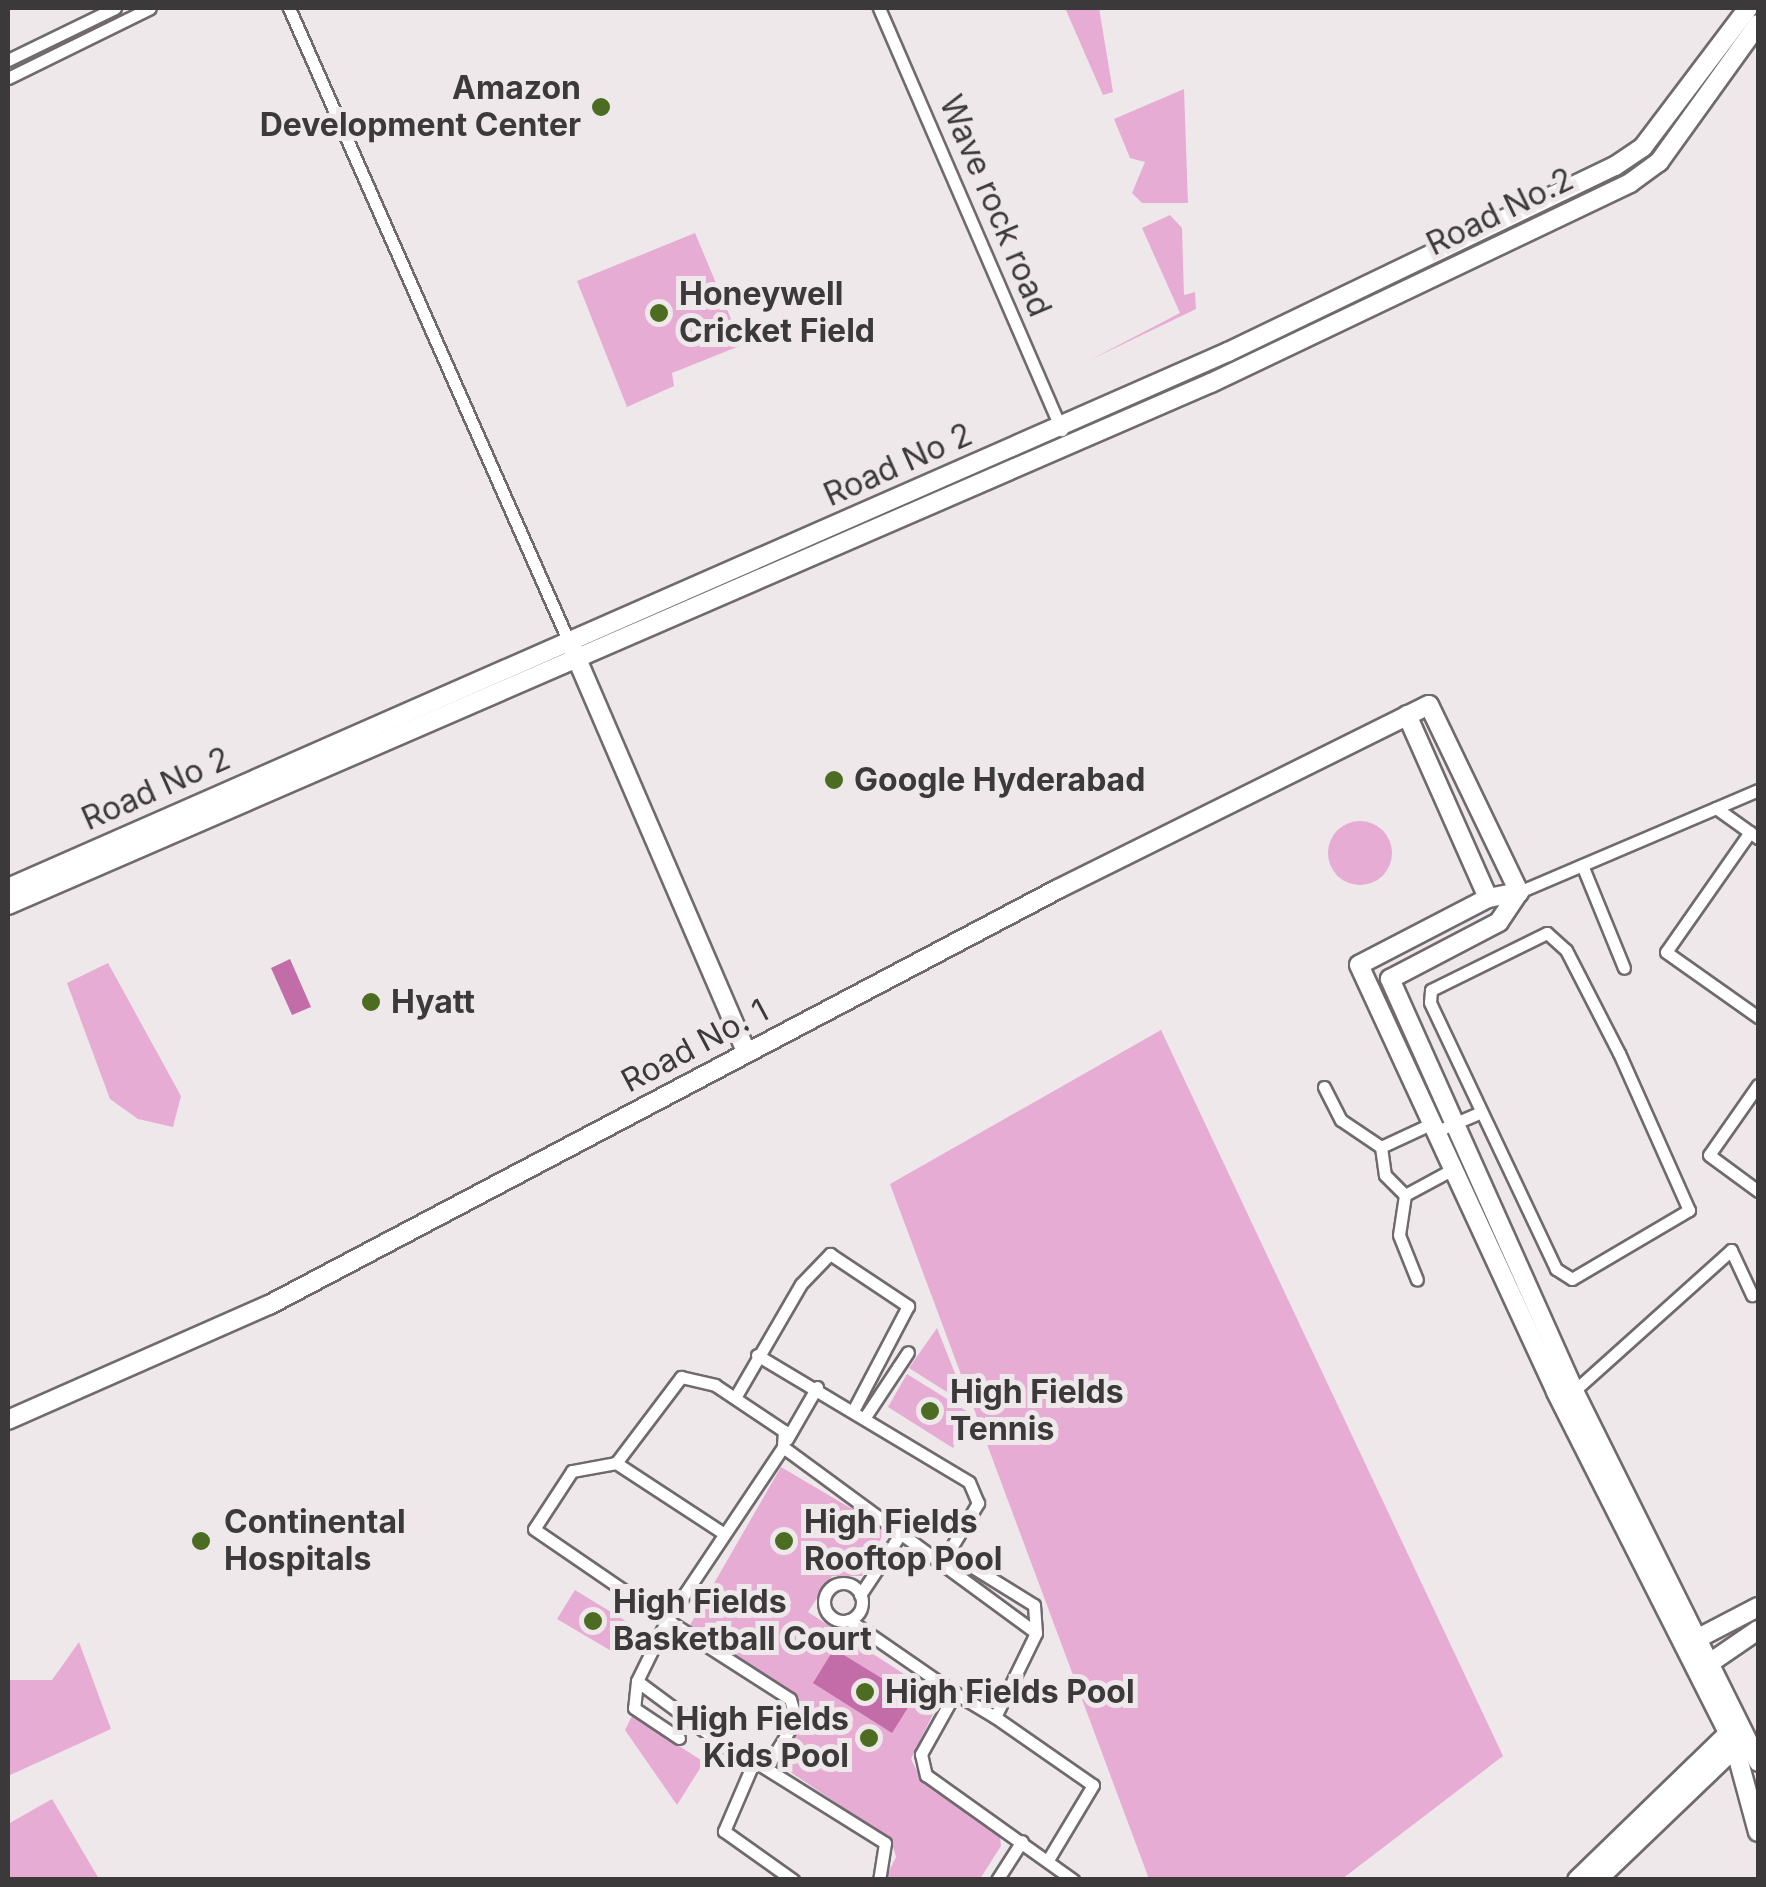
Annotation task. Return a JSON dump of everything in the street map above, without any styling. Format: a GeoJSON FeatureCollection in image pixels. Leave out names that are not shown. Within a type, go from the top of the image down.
{"type":"FeatureCollection","features":[{"type":"Feature","properties":{"kind":"street"},"geometry":{"type":"LineString","coordinates":[[8,60],[116,8]]}},
{"type":"Feature","properties":{"kind":"street"},"geometry":{"type":"LineString","coordinates":[[8,78],[150,8]]}},
{"type":"Feature","properties":{"kind":"street"},"geometry":{"type":"LineString","coordinates":[[288,8],[748,1053]]}},
{"type":"Feature","properties":{"kind":"street","name":"Wave rock road"},"geometry":{"type":"LineString","coordinates":[[879,8],[1064,434]]}},
{"type":"Feature","properties":{"kind":"street","name":"Road No 2"},"geometry":{"type":"LineString","coordinates":[[8,888],[1064,434],[1615,166],[1643,147],[1748,8]]}},
{"type":"Feature","properties":{"kind":"street","name":"Road No.2"},"geometry":{"type":"LineString","coordinates":[[1210,383],[1630,183],[1659,162],[1758,24]]}},
{"type":"Feature","properties":{"kind":"street","name":"Road No 2"},"geometry":{"type":"LineString","coordinates":[[1064,434],[1210,383]]}},
{"type":"Feature","properties":{"kind":"street","name":"Road No 2"},"geometry":{"type":"LineString","coordinates":[[8,905],[571,647]]}},
{"type":"Feature","properties":{"kind":"street","name":"Road No. 1"},"geometry":{"type":"LineString","coordinates":[[8,1420],[269,1306],[748,1053],[1429,705],[1518,892]]}},
{"type":"Feature","properties":{"kind":"street"},"geometry":{"type":"LineString","coordinates":[[1407,715],[1488,898]]}},
{"type":"Feature","properties":{"kind":"street"},"geometry":{"type":"LineString","coordinates":[[1758,790],[1518,892],[1488,898],[1359,964],[1452,1170],[1689,1643],[1738,1735],[1758,1762]]}},
{"type":"Feature","properties":{"kind":"street"},"geometry":{"type":"LineString","coordinates":[[1716,808],[1754,835],[1666,952],[1758,1017]]}},
{"type":"Feature","properties":{"kind":"street"},"geometry":{"type":"LineString","coordinates":[[1582,865],[1624,968]]}},
{"type":"Feature","properties":{"kind":"street"},"geometry":{"type":"LineString","coordinates":[[1518,892],[1499,922],[1390,979],[1689,1643]]}},
{"type":"Feature","properties":{"kind":"street"},"geometry":{"type":"LineString","coordinates":[[1556,934],[1687,1198],[1685,1219],[1562,1278],[1480,1113],[1432,990],[1556,934]]}},
{"type":"Feature","properties":{"kind":"street"},"geometry":{"type":"LineString","coordinates":[[1758,1085],[1708,1156],[1758,1191]]}},
{"type":"Feature","properties":{"kind":"street"},"geometry":{"type":"LineString","coordinates":[[1324,1087],[1340,1120],[1381,1147],[1385,1176],[1405,1196]]}},
{"type":"Feature","properties":{"kind":"street"},"geometry":{"type":"LineString","coordinates":[[1447,1105],[1470,1092]]}},
{"type":"Feature","properties":{"kind":"street"},"geometry":{"type":"LineString","coordinates":[[1381,1147],[1480,1113]]}},
{"type":"Feature","properties":{"kind":"street"},"geometry":{"type":"LineString","coordinates":[[1405,1196],[1452,1170]]}},
{"type":"Feature","properties":{"kind":"street"},"geometry":{"type":"LineString","coordinates":[[1405,1196],[1399,1234],[1417,1280]]}},
{"type":"Feature","properties":{"kind":"street"},"geometry":{"type":"LineString","coordinates":[[1574,1391],[1731,1250],[1752,1295]]}},
{"type":"Feature","properties":{"kind":"street"},"geometry":{"type":"LineString","coordinates":[[736,1396],[818,1258],[830,1254],[908,1306],[861,1410]]}},
{"type":"Feature","properties":{"kind":"street"},"geometry":{"type":"LineString","coordinates":[[861,1410],[908,1352]]}},
{"type":"Feature","properties":{"kind":"street"},"geometry":{"type":"LineString","coordinates":[[758,1355],[861,1410],[976,1492],[972,1516],[942,1563]]}},
{"type":"Feature","properties":{"kind":"street"},"geometry":{"type":"LineString","coordinates":[[616,1463],[671,1381],[695,1376],[736,1396],[785,1443],[1036,1632]]}},
{"type":"Feature","properties":{"kind":"street"},"geometry":{"type":"LineString","coordinates":[[679,1738],[634,1708],[637,1681],[667,1620],[785,1443],[817,1387]]}},
{"type":"Feature","properties":{"kind":"street"},"geometry":{"type":"LineString","coordinates":[[723,1533],[616,1463],[572,1471],[535,1536],[790,1699],[796,1719],[768,1766]]}},
{"type":"Feature","properties":{"kind":"street"},"geometry":{"type":"LineString","coordinates":[[848,1620],[901,1533]]}},
{"type":"Feature","properties":{"kind":"street"},"geometry":{"type":"LineString","coordinates":[[971,1566],[1034,1605],[1036,1632],[995,1717]]}},
{"type":"Feature","properties":{"kind":"street"},"geometry":{"type":"LineString","coordinates":[[860,1595],[844,1583],[825,1596],[832,1618],[848,1620],[1093,1784],[1048,1860]]}},
{"type":"Feature","properties":{"kind":"street"},"geometry":{"type":"LineString","coordinates":[[1689,1643],[1758,1608]]}},
{"type":"Feature","properties":{"kind":"street"},"geometry":{"type":"LineString","coordinates":[[1704,1668],[1758,1630]]}},
{"type":"Feature","properties":{"kind":"street"},"geometry":{"type":"LineString","coordinates":[[637,1681],[752,1766],[768,1766],[885,1843],[879,1880]]}},
{"type":"Feature","properties":{"kind":"street"},"geometry":{"type":"LineString","coordinates":[[954,1694],[920,1767],[1073,1880]]}},
{"type":"Feature","properties":{"kind":"street"},"geometry":{"type":"LineString","coordinates":[[1738,1735],[1758,1832]]}},
{"type":"Feature","properties":{"kind":"street"},"geometry":{"type":"LineString","coordinates":[[1577,1880],[1738,1735]]}},
{"type":"Feature","properties":{"kind":"street"},"geometry":{"type":"LineString","coordinates":[[1597,1880],[1738,1735]]}},
{"type":"Feature","properties":{"kind":"street"},"geometry":{"type":"LineString","coordinates":[[752,1766],[724,1831],[792,1880]]}},
{"type":"Feature","properties":{"kind":"street"},"geometry":{"type":"LineString","coordinates":[[997,1880],[1022,1841]]}},
{"type":"Feature","properties":{"kind":"shaded area"},"geometry":{"type":"Polygon","coordinates":[[[1065,8],[1099,8],[1113,92],[1103,95],[1065,8]]]}},
{"type":"Feature","properties":{"kind":"shaded area"},"geometry":{"type":"Polygon","coordinates":[[[1184,89],[1188,203],[1142,203],[1132,193],[1145,162],[1130,158],[1114,119],[1184,89]]]}},
{"type":"Feature","properties":{"kind":"shaded area"},"geometry":{"type":"Polygon","coordinates":[[[1170,215],[1182,228],[1184,295],[1195,292],[1196,309],[1090,360],[1180,313],[1142,228],[1170,215]]]}},
{"type":"Feature","properties":{"kind":"shaded area","name":"Honeywell Cricket Field"},"geometry":{"type":"Polygon","coordinates":[[[695,233],[742,345],[672,373],[674,386],[627,407],[577,281],[695,233]]]}},
{"type":"Feature","properties":{"kind":"shaded area"},"geometry":{"type":"Polygon","coordinates":[[[1360,821],[1382,831],[1392,853],[1382,875],[1360,885],[1338,875],[1328,853],[1338,831],[1360,821]]]}},
{"type":"Feature","properties":{"kind":"shaded area"},"geometry":{"type":"Polygon","coordinates":[[[290,959],[311,1007],[292,1015],[271,968],[290,959]]]}},
{"type":"Feature","properties":{"kind":"shaded area"},"geometry":{"type":"Polygon","coordinates":[[[108,963],[181,1096],[173,1127],[138,1119],[110,1099],[67,983],[108,963]]]}},
{"type":"Feature","properties":{"kind":"shaded area"},"geometry":{"type":"Polygon","coordinates":[[[1161,1030],[1503,1756],[1342,1879],[1149,1879],[890,1184],[1161,1030]]]}},
{"type":"Feature","properties":{"kind":"shaded area"},"geometry":{"type":"Polygon","coordinates":[[[937,1328],[964,1396],[958,1399],[909,1368],[937,1328]]]}},
{"type":"Feature","properties":{"kind":"shaded area","name":"High Fields Tennis"},"geometry":{"type":"Polygon","coordinates":[[[907,1374],[973,1415],[953,1448],[888,1407],[907,1374]]]}},
{"type":"Feature","properties":{"kind":"shaded area"},"geometry":{"type":"Polygon","coordinates":[[[781,1467],[886,1529],[862,1576],[832,1576],[808,1612],[932,1692],[936,1708],[911,1759],[918,1773],[999,1827],[1001,1846],[980,1879],[885,1879],[896,1857],[891,1840],[786,1769],[804,1704],[690,1625],[781,1467]]]}},
{"type":"Feature","properties":{"kind":"shaded area","name":"High Fields Basketball Court"},"geometry":{"type":"Polygon","coordinates":[[[575,1590],[629,1623],[613,1652],[557,1619],[575,1590]]]}},
{"type":"Feature","properties":{"kind":"shaded area"},"geometry":{"type":"Polygon","coordinates":[[[79,1642],[111,1729],[8,1776],[8,1680],[52,1680],[79,1642]]]}},
{"type":"Feature","properties":{"kind":"shaded area","name":"High Fields Pool"},"geometry":{"type":"Polygon","coordinates":[[[834,1649],[914,1698],[892,1733],[813,1683],[834,1649]]]}},
{"type":"Feature","properties":{"kind":"shaded area"},"geometry":{"type":"Polygon","coordinates":[[[632,1716],[704,1762],[677,1805],[625,1730],[632,1716]]]}},
{"type":"Feature","properties":{"kind":"shaded area"},"geometry":{"type":"Polygon","coordinates":[[[52,1799],[99,1879],[8,1879],[8,1824],[52,1799]]]}},
{"type":"Feature","properties":{"kind":"place","name":"Amazon Development Center"},"geometry":{"type":"Point","coordinates":[601,107]}},
{"type":"Feature","properties":{"kind":"place","name":"Honeywell Cricket Field"},"geometry":{"type":"Point","coordinates":[659,313]}},
{"type":"Feature","properties":{"kind":"place","name":"Google Hyderabad"},"geometry":{"type":"Point","coordinates":[834,780]}},
{"type":"Feature","properties":{"kind":"place","name":"Hyatt"},"geometry":{"type":"Point","coordinates":[371,1002]}},
{"type":"Feature","properties":{"kind":"place","name":"High Fields Tennis"},"geometry":{"type":"Point","coordinates":[930,1411]}},
{"type":"Feature","properties":{"kind":"place","name":"Continental Hospitals"},"geometry":{"type":"Point","coordinates":[201,1541]}},
{"type":"Feature","properties":{"kind":"place","name":"High Fields Rooftop Pool"},"geometry":{"type":"Point","coordinates":[784,1541]}},
{"type":"Feature","properties":{"kind":"place","name":"High Fields Basketball Court"},"geometry":{"type":"Point","coordinates":[593,1621]}},
{"type":"Feature","properties":{"kind":"place","name":"High Fields Pool"},"geometry":{"type":"Point","coordinates":[865,1692]}},
{"type":"Feature","properties":{"kind":"place","name":"High Fields Kids Pool"},"geometry":{"type":"Point","coordinates":[869,1738]}}]}
